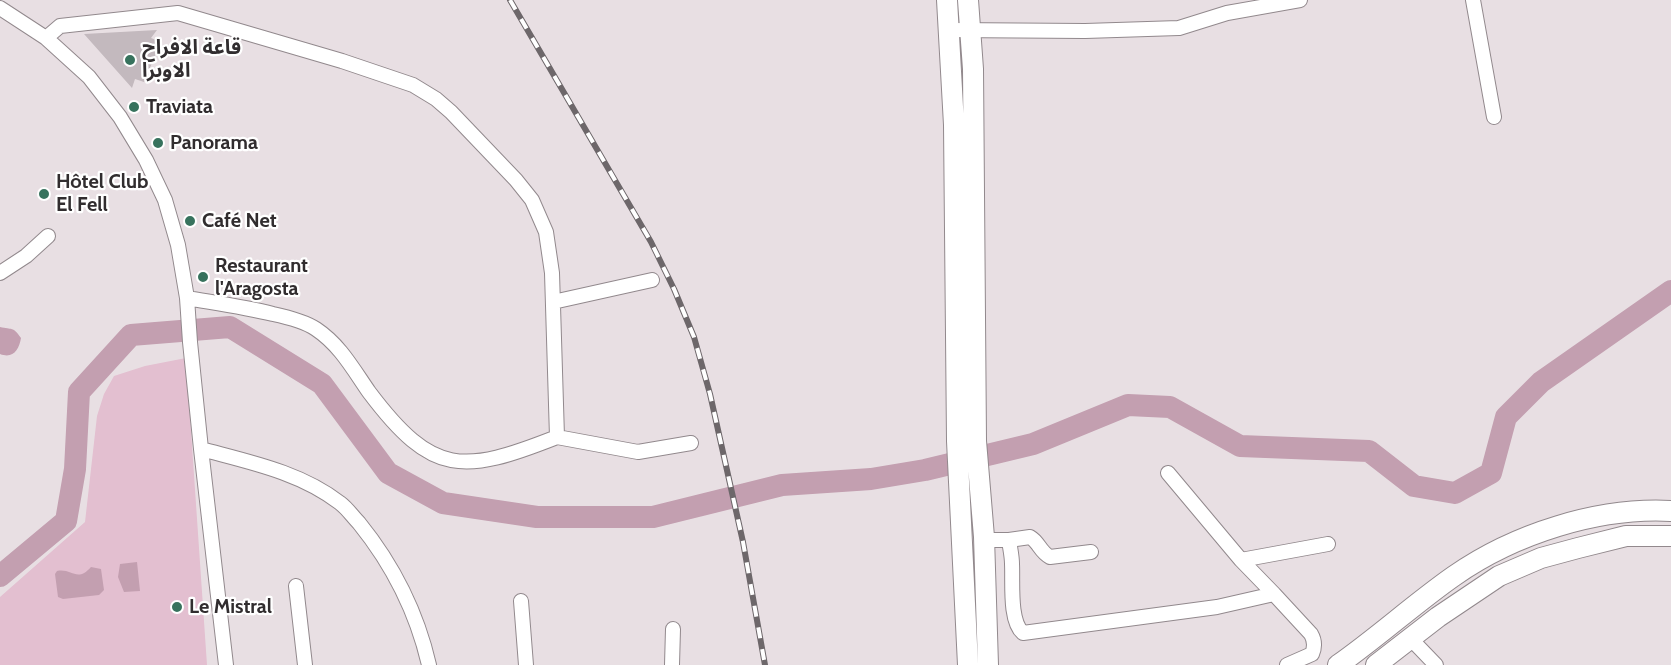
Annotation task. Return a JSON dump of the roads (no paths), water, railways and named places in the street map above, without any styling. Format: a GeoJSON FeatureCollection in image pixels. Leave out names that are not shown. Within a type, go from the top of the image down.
{"type":"FeatureCollection","features":[{"type":"Feature","properties":{"kind":"highway"},"geometry":{"type":"LineString","coordinates":[[947,0],[969,475],[968,665]]}},
{"type":"Feature","properties":{"kind":"highway"},"geometry":{"type":"LineString","coordinates":[[967,441],[973,69],[968,0]]}},
{"type":"Feature","properties":{"kind":"highway"},"geometry":{"type":"LineString","coordinates":[[969,475],[984,537],[988,665]]}},
{"type":"Feature","properties":{"kind":"highway"},"geometry":{"type":"LineString","coordinates":[[1338,665],[1456,575],[1491,554],[1536,534],[1605,514],[1627,511],[1671,511]]}},
{"type":"Feature","properties":{"kind":"highway"},"geometry":{"type":"LineString","coordinates":[[1376,665],[1463,599],[1499,576],[1541,558],[1626,536],[1671,536]]}},
{"type":"Feature","properties":{"kind":"street"},"geometry":{"type":"LineString","coordinates":[[950,30],[1085,31],[1179,28],[1229,7],[1300,0]]}},
{"type":"Feature","properties":{"kind":"street"},"geometry":{"type":"LineString","coordinates":[[1473,0],[1494,117]]}},
{"type":"Feature","properties":{"kind":"street"},"geometry":{"type":"LineString","coordinates":[[46,38],[60,26],[177,7],[413,85],[436,99],[516,180],[532,201],[546,232],[552,273],[557,436]]}},
{"type":"Feature","properties":{"kind":"street"},"geometry":{"type":"LineString","coordinates":[[0,8],[46,38],[89,77],[120,117],[146,160],[165,200],[178,245],[188,298],[201,450],[226,665]]}},
{"type":"Feature","properties":{"kind":"street"},"geometry":{"type":"LineString","coordinates":[[0,273],[26,256],[48,236]]}},
{"type":"Feature","properties":{"kind":"street"},"geometry":{"type":"LineString","coordinates":[[553,302],[652,280]]}},
{"type":"Feature","properties":{"kind":"street"},"geometry":{"type":"LineString","coordinates":[[188,298],[283,316],[316,329],[344,354],[370,392],[407,436],[428,453],[441,458],[459,462],[479,462],[521,451],[557,436],[638,452],[691,443]]}},
{"type":"Feature","properties":{"kind":"street"},"geometry":{"type":"LineString","coordinates":[[201,450],[266,466],[307,483],[342,504],[369,535],[394,572],[415,616],[429,665]]}},
{"type":"Feature","properties":{"kind":"street"},"geometry":{"type":"LineString","coordinates":[[1168,473],[1240,560],[1311,634],[1314,639],[1312,654],[1287,665]]}},
{"type":"Feature","properties":{"kind":"street"},"geometry":{"type":"LineString","coordinates":[[984,537],[992,540],[1030,537],[1044,554],[1050,557],[1091,552]]}},
{"type":"Feature","properties":{"kind":"street"},"geometry":{"type":"LineString","coordinates":[[1009,540],[1016,624],[1018,629],[1024,633],[1217,607],[1274,594]]}},
{"type":"Feature","properties":{"kind":"street"},"geometry":{"type":"LineString","coordinates":[[1240,560],[1328,544]]}},
{"type":"Feature","properties":{"kind":"street"},"geometry":{"type":"LineString","coordinates":[[296,586],[305,665]]}},
{"type":"Feature","properties":{"kind":"street"},"geometry":{"type":"LineString","coordinates":[[521,601],[526,665]]}},
{"type":"Feature","properties":{"kind":"street"},"geometry":{"type":"LineString","coordinates":[[672,665],[673,629]]}},
{"type":"Feature","properties":{"kind":"street"},"geometry":{"type":"LineString","coordinates":[[1410,638],[1436,665]]}},
{"type":"Feature","properties":{"kind":"waterway"},"geometry":{"type":"LineString","coordinates":[[0,576],[66,521],[75,469],[79,392],[131,335],[230,327],[322,384],[388,473],[443,503],[537,517],[653,517],[782,485],[871,479],[925,470],[1033,444],[1128,405],[1170,407],[1240,446],[1369,451],[1414,486],[1455,493],[1491,473],[1506,417],[1541,382],[1671,291]]}},
{"type":"Feature","properties":{"kind":"railway"},"geometry":{"type":"LineString","coordinates":[[510,0],[651,242],[694,337],[710,394],[743,542],[765,665]]}},
{"type":"Feature","properties":{"kind":"place","name":"قاعة الافراح الاوبرا"},"geometry":{"type":"Point","coordinates":[130,60]}},
{"type":"Feature","properties":{"kind":"place","name":"Traviata"},"geometry":{"type":"Point","coordinates":[134,107]}},
{"type":"Feature","properties":{"kind":"place","name":"Panorama"},"geometry":{"type":"Point","coordinates":[158,143]}},
{"type":"Feature","properties":{"kind":"place","name":"Hôtel Club El Fell"},"geometry":{"type":"Point","coordinates":[44,194]}},
{"type":"Feature","properties":{"kind":"place","name":"Café Net"},"geometry":{"type":"Point","coordinates":[190,221]}},
{"type":"Feature","properties":{"kind":"place","name":"Restaurant l'Aragosta"},"geometry":{"type":"Point","coordinates":[203,277]}},
{"type":"Feature","properties":{"kind":"place","name":"Le Mistral"},"geometry":{"type":"Point","coordinates":[177,607]}}]}
